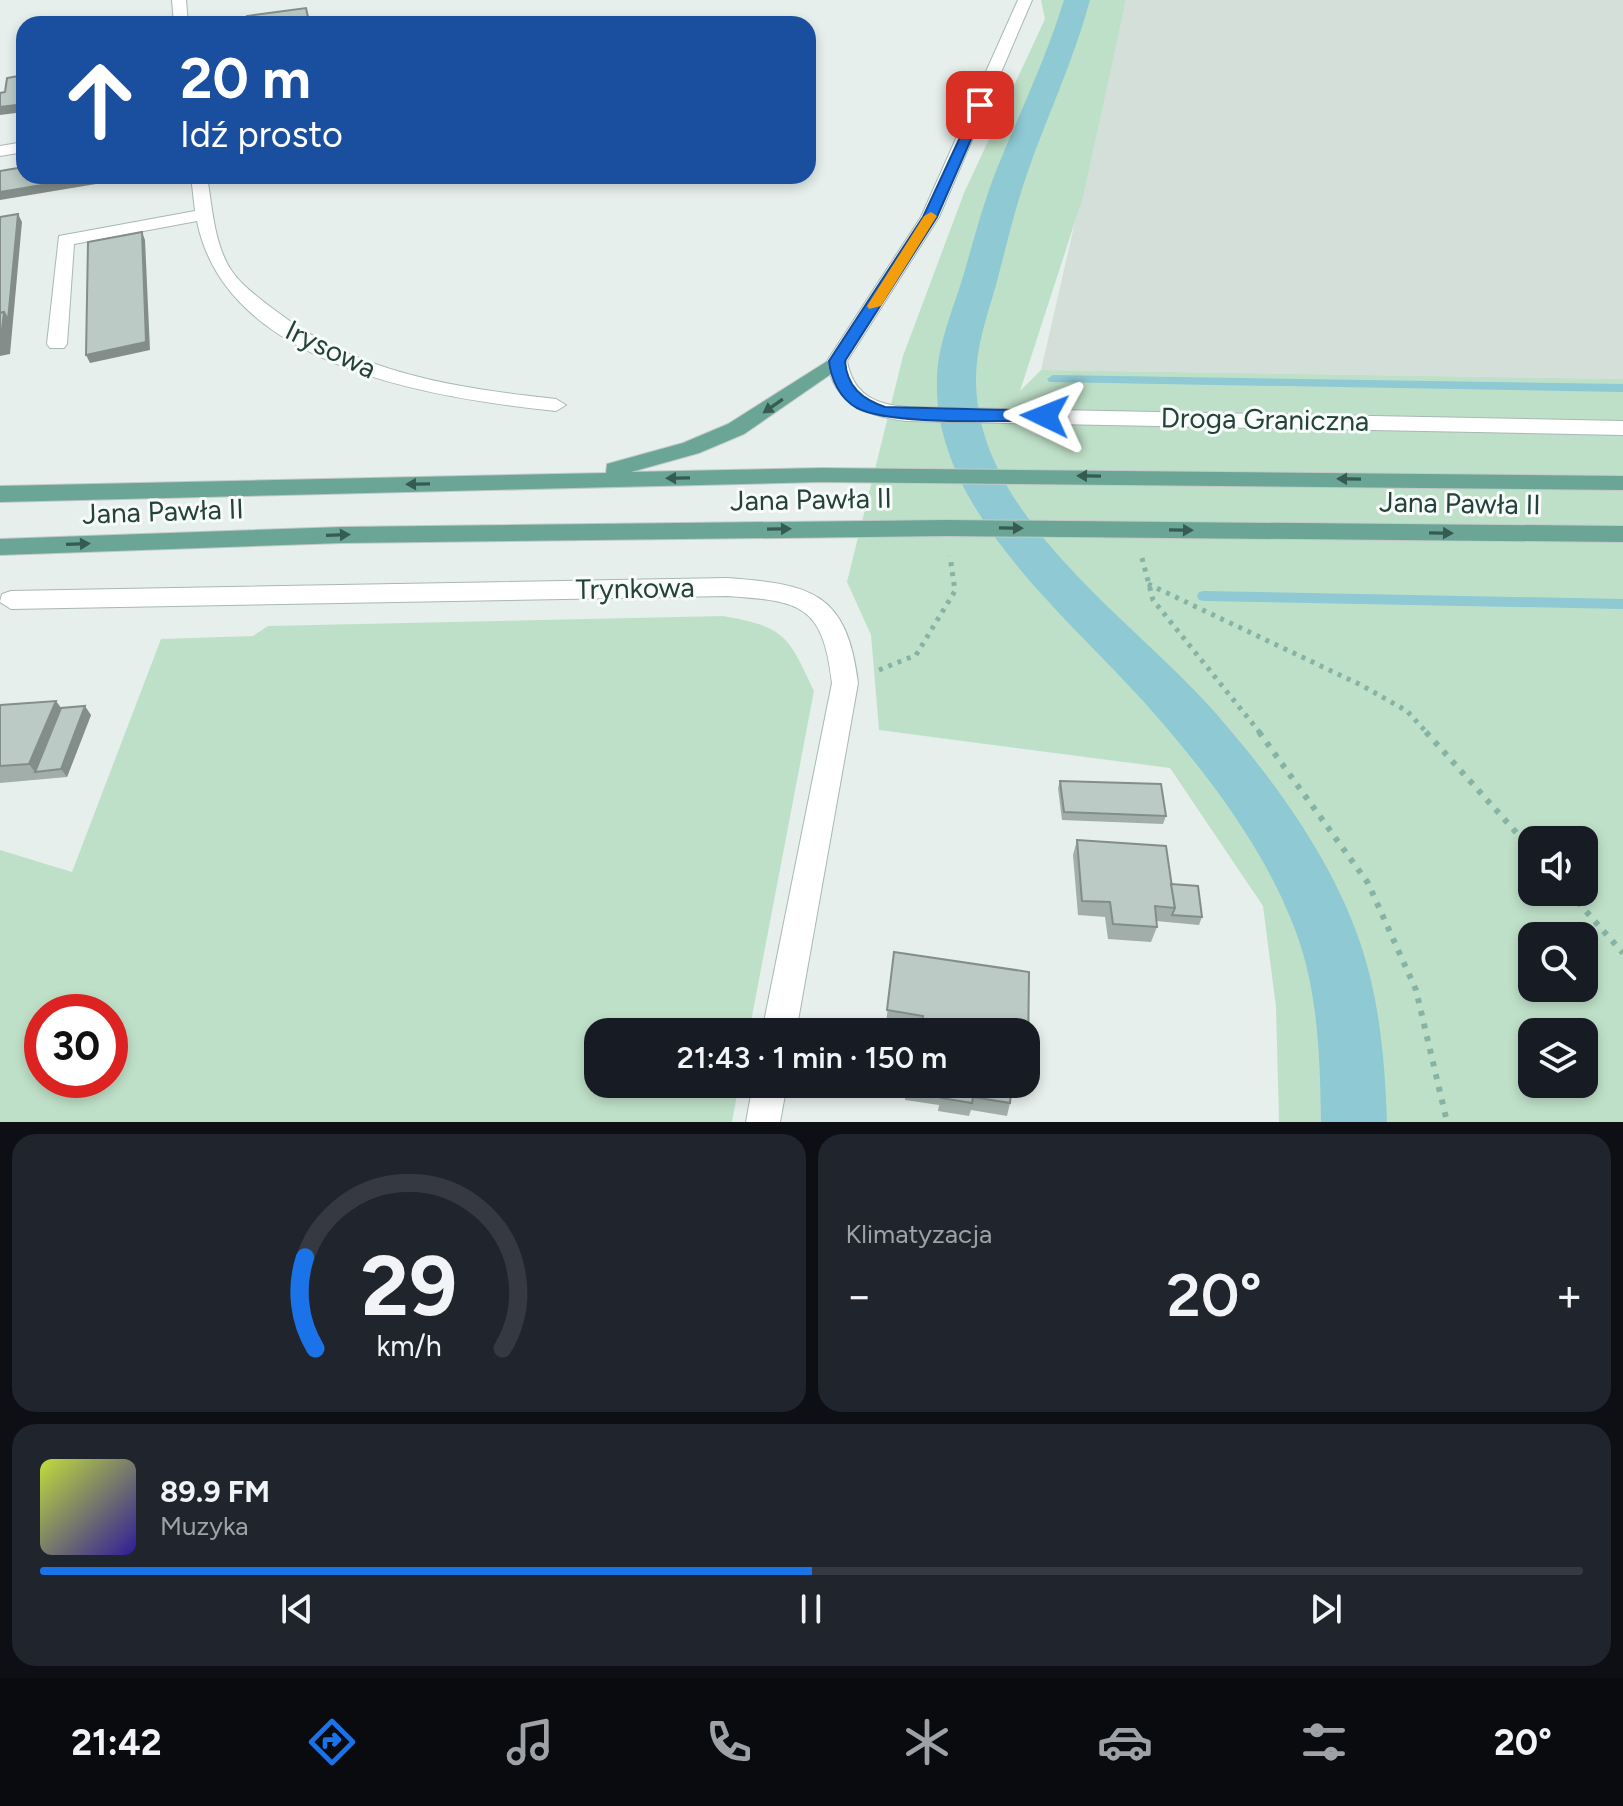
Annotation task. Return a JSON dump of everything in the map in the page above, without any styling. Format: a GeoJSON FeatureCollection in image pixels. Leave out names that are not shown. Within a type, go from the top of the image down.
{"type":"FeatureCollection","features":[{"type":"Feature","properties":{"kind":"main road"},"geometry":{"type":"LineString","coordinates":[[575,480],[691,448],[736,429],[837,361]]}},
{"type":"Feature","properties":{"kind":"main road","name":"Jana Pawła II"},"geometry":{"type":"LineString","coordinates":[[0,494],[924,475],[1623,483]]}},
{"type":"Feature","properties":{"kind":"main road","name":"Jana Pawła II"},"geometry":{"type":"LineString","coordinates":[[0,547],[406,534],[946,528],[1623,534]]}},
{"type":"Feature","properties":{"kind":"street"},"geometry":{"type":"LineString","coordinates":[[837,361],[930,217],[1025,0]]}},
{"type":"Feature","properties":{"kind":"street","name":"Irysowa"},"geometry":{"type":"LineString","coordinates":[[200,184],[204,215],[219,267],[274,322],[307,343],[359,368],[417,384],[492,399],[556,405]]}},
{"type":"Feature","properties":{"kind":"street"},"geometry":{"type":"LineString","coordinates":[[57,344],[65,240],[204,215]]}},
{"type":"Feature","properties":{"kind":"street","name":"Droga Graniczna"},"geometry":{"type":"LineString","coordinates":[[837,361],[841,383],[861,404],[883,412],[906,414],[1623,428]]}},
{"type":"Feature","properties":{"kind":"street","name":"Trynkowa"},"geometry":{"type":"LineString","coordinates":[[11,600],[727,587],[772,591],[800,598],[822,611],[837,634],[845,683],[782,1018]]}},
{"type":"Feature","properties":{"kind":"street"},"geometry":{"type":"LineString","coordinates":[[763,1122],[767,1098]]}},
{"type":"Feature","properties":{"kind":"path"},"geometry":{"type":"LineString","coordinates":[[845,683],[916,655],[955,591],[950,564]]}},
{"type":"Feature","properties":{"kind":"path"},"geometry":{"type":"LineString","coordinates":[[1142,564],[1153,600],[1257,729],[1368,883],[1416,990],[1447,1122]]}},
{"type":"Feature","properties":{"kind":"path"},"geometry":{"type":"LineString","coordinates":[[1147,583],[1155,590],[1361,685],[1407,711],[1518,834]]}},
{"type":"Feature","properties":{"kind":"path"},"geometry":{"type":"LineString","coordinates":[[1581,906],[1623,953]]}},
{"type":"Feature","properties":{"kind":"shaded area"},"geometry":{"type":"Polygon","coordinates":[[[1126,0],[1623,0],[1623,379],[1041,370],[1126,0]]]}},
{"type":"Feature","properties":{"kind":"green space"},"geometry":{"type":"Polygon","coordinates":[[[1041,0],[1126,0],[1083,197],[1020,391],[1041,370],[1623,379],[1623,1122],[1279,1122],[1276,1007],[1263,906],[1170,768],[879,730],[871,635],[847,582],[903,356],[964,193],[1045,19],[1041,0]]]}},
{"type":"Feature","properties":{"kind":"green space"},"geometry":{"type":"Polygon","coordinates":[[[723,616],[760,625],[782,637],[798,658],[814,691],[752,1018],[584,1018],[584,1098],[736,1098],[732,1122],[0,1122],[0,850],[72,872],[161,639],[253,636],[268,626],[723,616]]]}},
{"type":"Feature","properties":{"kind":"building"},"geometry":{"type":"Polygon","coordinates":[[[306,8],[308,16],[247,16],[306,8]]]}},
{"type":"Feature","properties":{"kind":"building"},"geometry":{"type":"Polygon","coordinates":[[[16,76],[16,105],[0,107],[0,93],[5,92],[7,78],[16,76]]]}},
{"type":"Feature","properties":{"kind":"building"},"geometry":{"type":"Polygon","coordinates":[[[16,168],[16,184],[48,184],[0,192],[0,171],[16,168]]]}},
{"type":"Feature","properties":{"kind":"building"},"geometry":{"type":"Polygon","coordinates":[[[18,214],[8,320],[4,312],[0,313],[0,217],[18,214]]]}},
{"type":"Feature","properties":{"kind":"building"},"geometry":{"type":"Polygon","coordinates":[[[142,232],[146,342],[86,355],[88,242],[142,232]]]}},
{"type":"Feature","properties":{"kind":"building"},"geometry":{"type":"Polygon","coordinates":[[[4,312],[1,338],[0,339],[0,313],[4,312]]]}},
{"type":"Feature","properties":{"kind":"building"},"geometry":{"type":"Polygon","coordinates":[[[56,701],[29,764],[0,766],[0,705],[56,701]]]}},
{"type":"Feature","properties":{"kind":"building"},"geometry":{"type":"Polygon","coordinates":[[[85,706],[61,769],[35,772],[61,708],[85,706]]]}},
{"type":"Feature","properties":{"kind":"building"},"geometry":{"type":"Polygon","coordinates":[[[1060,781],[1161,784],[1166,816],[1064,812],[1060,781]]]}},
{"type":"Feature","properties":{"kind":"building"},"geometry":{"type":"Polygon","coordinates":[[[1077,840],[1166,846],[1175,908],[1155,906],[1157,927],[1113,924],[1110,902],[1082,901],[1077,840]]]}},
{"type":"Feature","properties":{"kind":"building"},"geometry":{"type":"Polygon","coordinates":[[[1171,884],[1198,886],[1202,917],[1172,915],[1175,908],[1171,884]]]}},
{"type":"Feature","properties":{"kind":"building"},"geometry":{"type":"Polygon","coordinates":[[[894,952],[1029,972],[1028,1018],[923,1018],[887,1010],[894,952]]]}},
{"type":"Feature","properties":{"kind":"building"},"geometry":{"type":"Polygon","coordinates":[[[941,1098],[973,1098],[972,1103],[941,1098]]]}},
{"type":"Feature","properties":{"kind":"building"},"geometry":{"type":"Polygon","coordinates":[[[979,1098],[1011,1098],[1010,1103],[979,1098]]]}},
{"type":"Feature","properties":{"kind":"waterway"},"geometry":{"type":"LineString","coordinates":[[1077,0],[1061,50],[999,207],[962,341],[956,381],[968,445],[988,491],[1016,534],[1050,574],[1194,724],[1248,794],[1296,869],[1322,922],[1337,968],[1350,1047],[1354,1122]]}},
{"type":"Feature","properties":{"kind":"waterway"},"geometry":{"type":"LineString","coordinates":[[1053,379],[1623,388]]}},
{"type":"Feature","properties":{"kind":"waterway"},"geometry":{"type":"LineString","coordinates":[[1204,596],[1623,604]]}},
{"type":"Feature","properties":{"kind":"slow traffic"},"geometry":{"type":"LineString","coordinates":[[874,306],[931,216]]}},
{"type":"Feature","properties":{"kind":"route"},"geometry":{"type":"LineString","coordinates":[[980,105],[930,217],[888,287],[837,361],[838,372],[848,393],[861,404],[883,412],[1045,416]]}}]}
